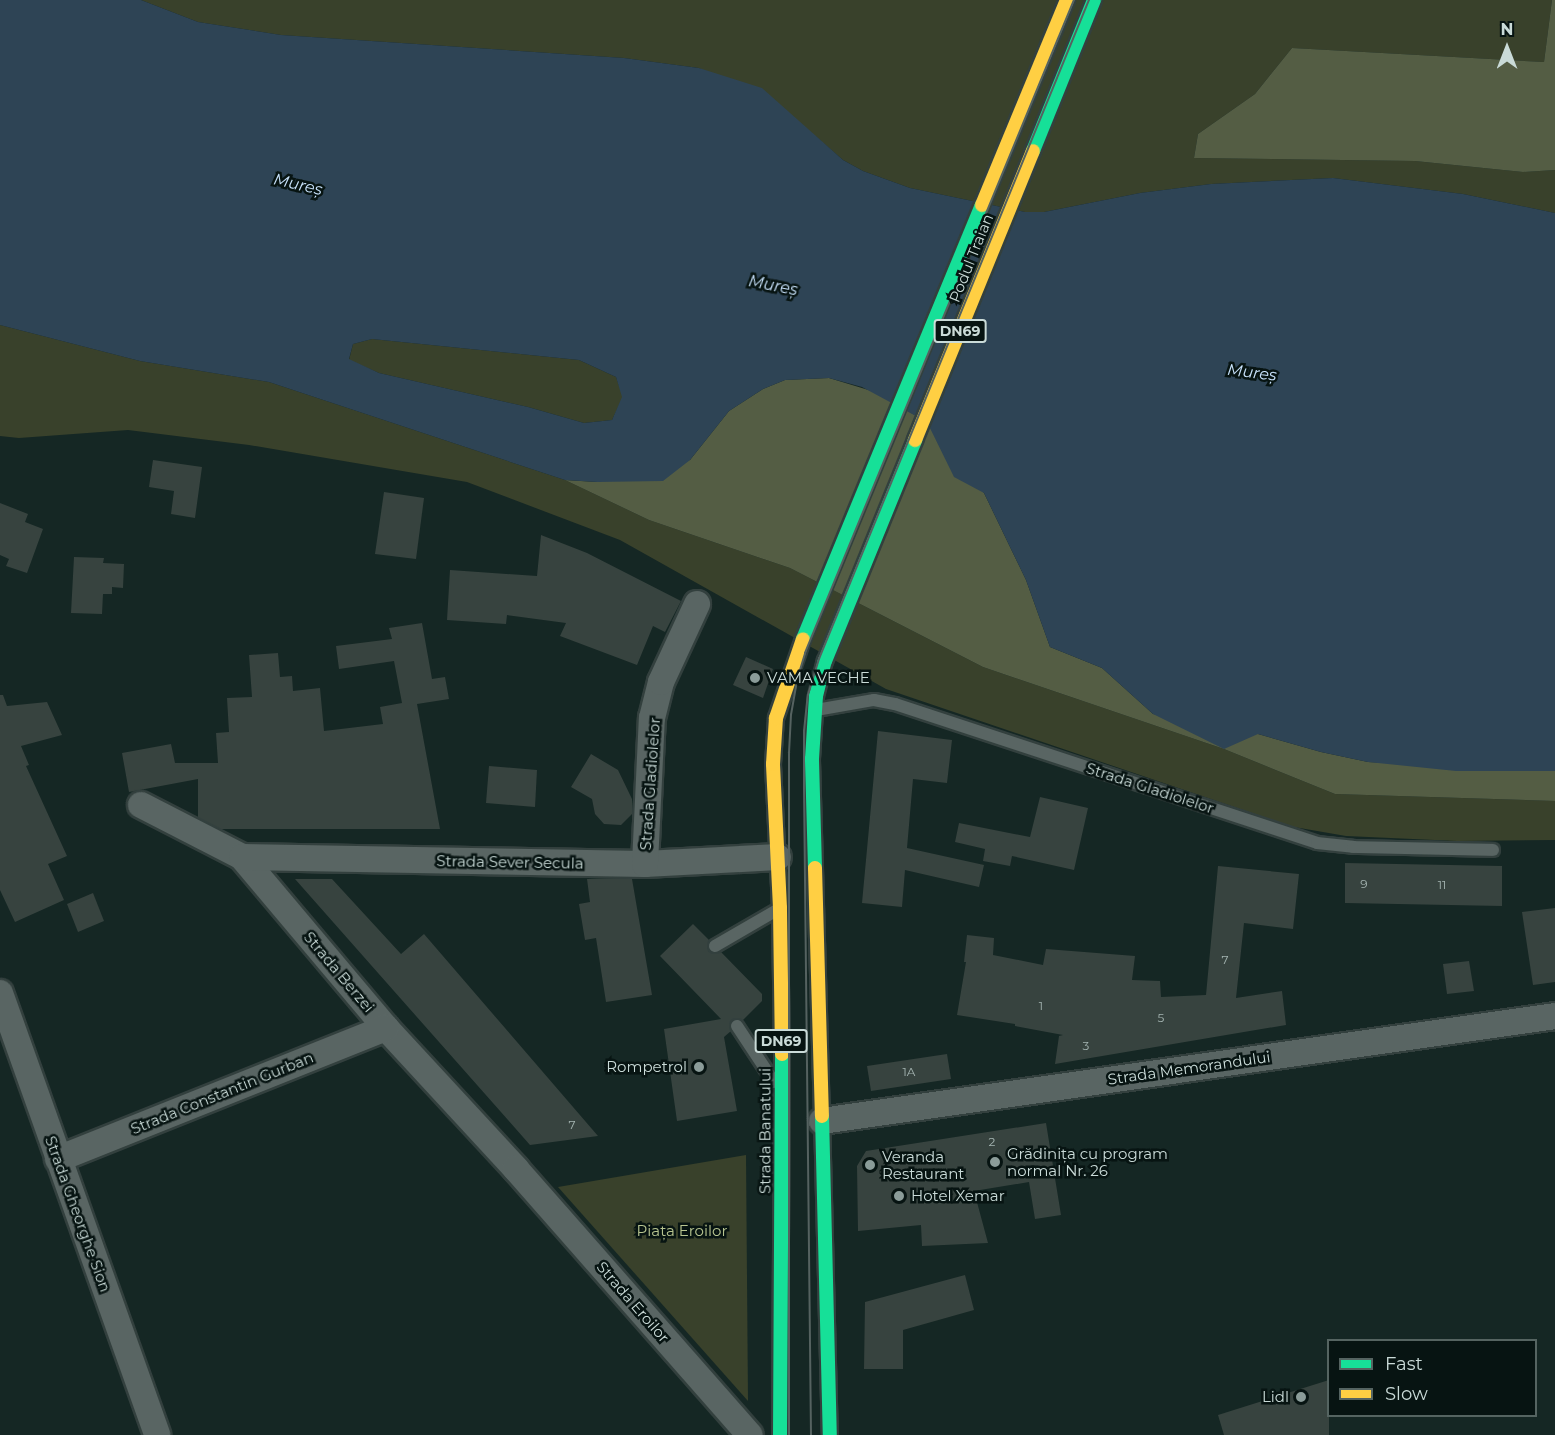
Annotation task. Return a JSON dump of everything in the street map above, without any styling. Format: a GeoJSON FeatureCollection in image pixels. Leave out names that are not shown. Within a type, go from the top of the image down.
{"type":"FeatureCollection","features":[{"type":"Feature","properties":{"kind":"main road","name":"Podul Traian"},"geometry":{"type":"LineString","coordinates":[[799,650],[1066,0]]}},
{"type":"Feature","properties":{"kind":"main road","name":"Podul Traian"},"geometry":{"type":"LineString","coordinates":[[814,711],[825,661],[1094,0]]}},
{"type":"Feature","properties":{"kind":"main road","name":"Strada Banatului"},"geometry":{"type":"LineString","coordinates":[[780,1435],[782,1091],[780,908],[773,742],[776,718],[799,650]]}},
{"type":"Feature","properties":{"kind":"main road","name":"DN69"},"geometry":{"type":"LineString","coordinates":[[814,711],[812,759],[830,1435]]}},
{"type":"Feature","properties":{"kind":"street","name":"Strada Gladiolelor"},"geometry":{"type":"LineString","coordinates":[[645,864],[652,718],[661,682],[697,604]]}},
{"type":"Feature","properties":{"kind":"street","name":"Strada Berzei"},"geometry":{"type":"LineString","coordinates":[[141,805],[242,857],[386,1028],[516,1169]]}},
{"type":"Feature","properties":{"kind":"street","name":"Strada Sever Secula"},"geometry":{"type":"LineString","coordinates":[[242,857],[645,864],[778,857]]}},
{"type":"Feature","properties":{"kind":"street","name":"Strada Gheorghe Sion"},"geometry":{"type":"LineString","coordinates":[[0,993],[157,1435]]}},
{"type":"Feature","properties":{"kind":"street","name":"Strada Memorandului"},"geometry":{"type":"LineString","coordinates":[[822,1120],[1555,1016]]}},
{"type":"Feature","properties":{"kind":"street","name":"Strada Constantin Gurban"},"geometry":{"type":"LineString","coordinates":[[58,1159],[386,1028]]}},
{"type":"Feature","properties":{"kind":"street","name":"Strada Eroilor"},"geometry":{"type":"LineString","coordinates":[[516,1169],[750,1435]]}},
{"type":"Feature","properties":{"kind":"lane","name":"Strada Gladiolelor"},"geometry":{"type":"LineString","coordinates":[[814,711],[874,700],[895,704],[1317,843],[1353,847],[1493,850]]}},
{"type":"Feature","properties":{"kind":"lane"},"geometry":{"type":"LineString","coordinates":[[715,946],[780,908]]}},
{"type":"Feature","properties":{"kind":"lane"},"geometry":{"type":"LineString","coordinates":[[736,1026],[782,1091]]}},
{"type":"Feature","properties":{"kind":"green space"},"geometry":{"type":"Polygon","coordinates":[[[141,0],[1552,0],[1544,62],[1292,48],[1255,94],[1198,134],[1194,158],[1415,161],[1523,172],[1555,170],[1555,213],[1463,194],[1333,178],[1211,184],[1140,193],[1044,212],[1025,212],[910,188],[863,171],[843,160],[814,135],[699,68],[624,58],[281,35],[198,22],[141,0]]]}},
{"type":"Feature","properties":{"kind":"green space"},"geometry":{"type":"Polygon","coordinates":[[[1552,0],[1555,0],[1555,170],[1523,172],[1415,161],[1194,158],[1198,134],[1255,94],[1292,48],[1544,62],[1552,0]]]}},
{"type":"Feature","properties":{"kind":"green space"},"geometry":{"type":"Polygon","coordinates":[[[0,325],[140,361],[269,382],[565,480],[649,520],[790,568],[983,667],[1224,749],[1335,794],[1555,801],[1555,840],[1457,841],[1346,836],[1294,827],[886,689],[620,540],[467,482],[249,445],[128,430],[19,438],[0,436],[0,325]]]}},
{"type":"Feature","properties":{"kind":"green space"},"geometry":{"type":"Polygon","coordinates":[[[372,339],[579,360],[616,377],[623,397],[612,420],[584,423],[528,407],[379,373],[349,360],[353,344],[372,339]]]}},
{"type":"Feature","properties":{"kind":"green space"},"geometry":{"type":"Polygon","coordinates":[[[829,378],[875,392],[927,422],[984,493],[1026,580],[1050,647],[1102,668],[1153,714],[1258,734],[1321,752],[1368,762],[1555,771],[1555,801],[1335,794],[1224,749],[983,667],[790,568],[649,520],[565,480],[597,482],[690,460],[729,411],[763,389],[785,380],[829,378]]]}},
{"type":"Feature","properties":{"kind":"green space","name":"Piața Eroilor"},"geometry":{"type":"Polygon","coordinates":[[[746,1155],[748,1401],[558,1187],[746,1155]]]}},
{"type":"Feature","properties":{"kind":"water","name":"Mureș"},"geometry":{"type":"Polygon","coordinates":[[[0,0],[141,0],[198,22],[281,35],[624,58],[699,68],[762,88],[843,160],[863,171],[910,188],[1025,212],[1044,212],[1140,193],[1211,184],[1333,178],[1463,194],[1555,213],[1555,771],[1456,771],[1368,762],[1321,752],[1258,734],[1224,749],[1153,714],[1102,668],[1050,647],[1026,580],[984,493],[954,477],[927,422],[862,387],[829,378],[785,380],[763,389],[729,411],[690,460],[663,481],[565,480],[269,382],[140,361],[0,325],[0,0]],[[372,339],[353,344],[349,359],[379,373],[528,407],[584,423],[612,420],[622,397],[616,377],[579,360],[372,339]]]}},
{"type":"Feature","properties":{"kind":"building"},"geometry":{"type":"Polygon","coordinates":[[[153,460],[202,467],[195,518],[171,514],[174,491],[149,487],[153,460]]]}},
{"type":"Feature","properties":{"kind":"building"},"geometry":{"type":"Polygon","coordinates":[[[384,492],[424,498],[416,559],[375,554],[384,492]]]}},
{"type":"Feature","properties":{"kind":"building"},"geometry":{"type":"Polygon","coordinates":[[[0,503],[28,514],[25,522],[43,529],[27,573],[6,566],[9,559],[0,555],[0,503]]]}},
{"type":"Feature","properties":{"kind":"building"},"geometry":{"type":"Polygon","coordinates":[[[541,535],[587,553],[681,601],[665,632],[653,626],[637,665],[560,636],[566,623],[507,615],[506,624],[447,620],[450,570],[537,576],[541,535]]]}},
{"type":"Feature","properties":{"kind":"building"},"geometry":{"type":"Polygon","coordinates":[[[74,557],[104,558],[103,563],[124,564],[123,588],[112,587],[112,594],[103,594],[102,614],[71,613],[74,557]]]}},
{"type":"Feature","properties":{"kind":"building"},"geometry":{"type":"Polygon","coordinates":[[[422,623],[432,679],[445,677],[449,699],[417,704],[440,829],[220,829],[198,818],[198,779],[129,792],[122,753],[171,744],[175,763],[218,763],[216,733],[229,732],[227,698],[252,697],[249,655],[278,653],[280,677],[292,676],[293,691],[320,688],[324,731],[383,724],[380,707],[402,703],[394,661],[339,669],[336,646],[392,639],[389,628],[422,623]]]}},
{"type":"Feature","properties":{"kind":"building","name":"VAMA VECHE"},"geometry":{"type":"Polygon","coordinates":[[[746,657],[773,669],[763,698],[733,685],[746,657]]]}},
{"type":"Feature","properties":{"kind":"building"},"geometry":{"type":"Polygon","coordinates":[[[0,695],[3,695],[7,706],[47,702],[62,735],[21,746],[29,765],[26,766],[67,856],[48,864],[64,900],[15,922],[0,890],[0,695]]]}},
{"type":"Feature","properties":{"kind":"building"},"geometry":{"type":"Polygon","coordinates":[[[878,731],[952,740],[947,783],[913,779],[907,848],[984,865],[979,887],[905,870],[902,907],[862,903],[878,731]]]}},
{"type":"Feature","properties":{"kind":"building"},"geometry":{"type":"Polygon","coordinates":[[[591,754],[618,770],[632,799],[632,814],[621,825],[604,824],[595,814],[592,799],[571,787],[591,754]]]}},
{"type":"Feature","properties":{"kind":"building"},"geometry":{"type":"Polygon","coordinates":[[[489,766],[537,770],[535,807],[486,803],[489,766]]]}},
{"type":"Feature","properties":{"kind":"building"},"geometry":{"type":"Polygon","coordinates":[[[1040,797],[1088,808],[1074,870],[1012,856],[1010,866],[983,861],[985,849],[955,842],[959,823],[1030,837],[1040,797]]]}},
{"type":"Feature","properties":{"kind":"building"},"geometry":{"type":"Polygon","coordinates":[[[1345,863],[1502,866],[1502,906],[1345,903],[1345,863]]]}},
{"type":"Feature","properties":{"kind":"building"},"geometry":{"type":"Polygon","coordinates":[[[1218,866],[1299,874],[1293,929],[1244,923],[1236,998],[1282,991],[1286,1025],[1055,1064],[1059,1036],[1063,1035],[1015,1026],[1015,1024],[957,1015],[966,962],[964,962],[967,935],[994,938],[993,955],[1043,965],[1046,949],[1135,956],[1132,980],[1160,981],[1161,997],[1206,995],[1218,866]]]}},
{"type":"Feature","properties":{"kind":"building"},"geometry":{"type":"Polygon","coordinates":[[[295,879],[332,879],[401,954],[424,934],[598,1136],[530,1145],[295,879]]]}},
{"type":"Feature","properties":{"kind":"building"},"geometry":{"type":"Polygon","coordinates":[[[587,879],[632,879],[652,995],[606,1002],[596,938],[585,940],[579,904],[590,902],[587,879]]]}},
{"type":"Feature","properties":{"kind":"building"},"geometry":{"type":"Polygon","coordinates":[[[93,893],[104,921],[78,932],[67,904],[93,893]]]}},
{"type":"Feature","properties":{"kind":"building"},"geometry":{"type":"Polygon","coordinates":[[[1555,908],[1555,982],[1533,985],[1522,912],[1555,908]]]}},
{"type":"Feature","properties":{"kind":"building"},"geometry":{"type":"Polygon","coordinates":[[[693,924],[709,940],[708,951],[714,954],[721,952],[762,994],[762,1001],[743,1020],[732,1020],[729,1026],[731,1031],[724,1037],[737,1111],[677,1121],[664,1029],[721,1019],[660,956],[693,924]]]}},
{"type":"Feature","properties":{"kind":"building"},"geometry":{"type":"Polygon","coordinates":[[[1469,961],[1474,991],[1447,994],[1443,964],[1469,961]]]}},
{"type":"Feature","properties":{"kind":"building"},"geometry":{"type":"Polygon","coordinates":[[[947,1054],[951,1079],[871,1091],[867,1066],[947,1054]]]}},
{"type":"Feature","properties":{"kind":"building"},"geometry":{"type":"Polygon","coordinates":[[[1046,1123],[1061,1215],[1035,1219],[1029,1182],[974,1191],[988,1243],[922,1246],[921,1225],[858,1231],[857,1166],[866,1151],[1046,1123]]]}},
{"type":"Feature","properties":{"kind":"building"},"geometry":{"type":"Polygon","coordinates":[[[965,1275],[974,1310],[903,1330],[903,1369],[864,1369],[865,1302],[965,1275]]]}},
{"type":"Feature","properties":{"kind":"building"},"geometry":{"type":"Polygon","coordinates":[[[1327,1381],[1329,1435],[1224,1435],[1218,1415],[1327,1381]]]}},
{"type":"Feature","properties":{"kind":"tram line"},"geometry":{"type":"LineString","coordinates":[[789,1435],[789,753],[791,715],[797,680],[805,653],[1074,0]]}},
{"type":"Feature","properties":{"kind":"tram line"},"geometry":{"type":"LineString","coordinates":[[811,1435],[804,790],[804,731],[808,695],[819,659],[1089,0]]}},
{"type":"Feature","properties":{"kind":"traffic: fast"},"geometry":{"type":"LineString","coordinates":[[1033,151],[1094,0]]}},
{"type":"Feature","properties":{"kind":"traffic: fast"},"geometry":{"type":"LineString","coordinates":[[803,639],[982,205]]}},
{"type":"Feature","properties":{"kind":"traffic: fast"},"geometry":{"type":"LineString","coordinates":[[815,868],[812,759],[816,696],[825,661],[915,440]]}},
{"type":"Feature","properties":{"kind":"traffic: fast"},"geometry":{"type":"LineString","coordinates":[[780,1435],[782,1054]]}},
{"type":"Feature","properties":{"kind":"traffic: fast"},"geometry":{"type":"LineString","coordinates":[[822,1116],[830,1435]]}},
{"type":"Feature","properties":{"kind":"traffic: slow"},"geometry":{"type":"LineString","coordinates":[[982,205],[1067,0]]}},
{"type":"Feature","properties":{"kind":"traffic: slow"},"geometry":{"type":"LineString","coordinates":[[915,440],[1033,151]]}},
{"type":"Feature","properties":{"kind":"traffic: slow"},"geometry":{"type":"LineString","coordinates":[[782,1054],[780,908],[773,764],[776,718],[803,639]]}},
{"type":"Feature","properties":{"kind":"traffic: slow"},"geometry":{"type":"LineString","coordinates":[[815,868],[822,1116]]}},
{"type":"Feature","properties":{"kind":"place","name":"VAMA VECHE"},"geometry":{"type":"Point","coordinates":[755,678]}},
{"type":"Feature","properties":{"kind":"place","name":"Rompetrol"},"geometry":{"type":"Point","coordinates":[699,1067]}},
{"type":"Feature","properties":{"kind":"place","name":"Grădinița cu program normal Nr. 26"},"geometry":{"type":"Point","coordinates":[995,1162]}},
{"type":"Feature","properties":{"kind":"place","name":"Veranda Restaurant"},"geometry":{"type":"Point","coordinates":[870,1165]}},
{"type":"Feature","properties":{"kind":"place","name":"Hotel Xemar"},"geometry":{"type":"Point","coordinates":[899,1196]}},
{"type":"Feature","properties":{"kind":"place","name":"Lidl"},"geometry":{"type":"Point","coordinates":[1301,1397]}}]}
